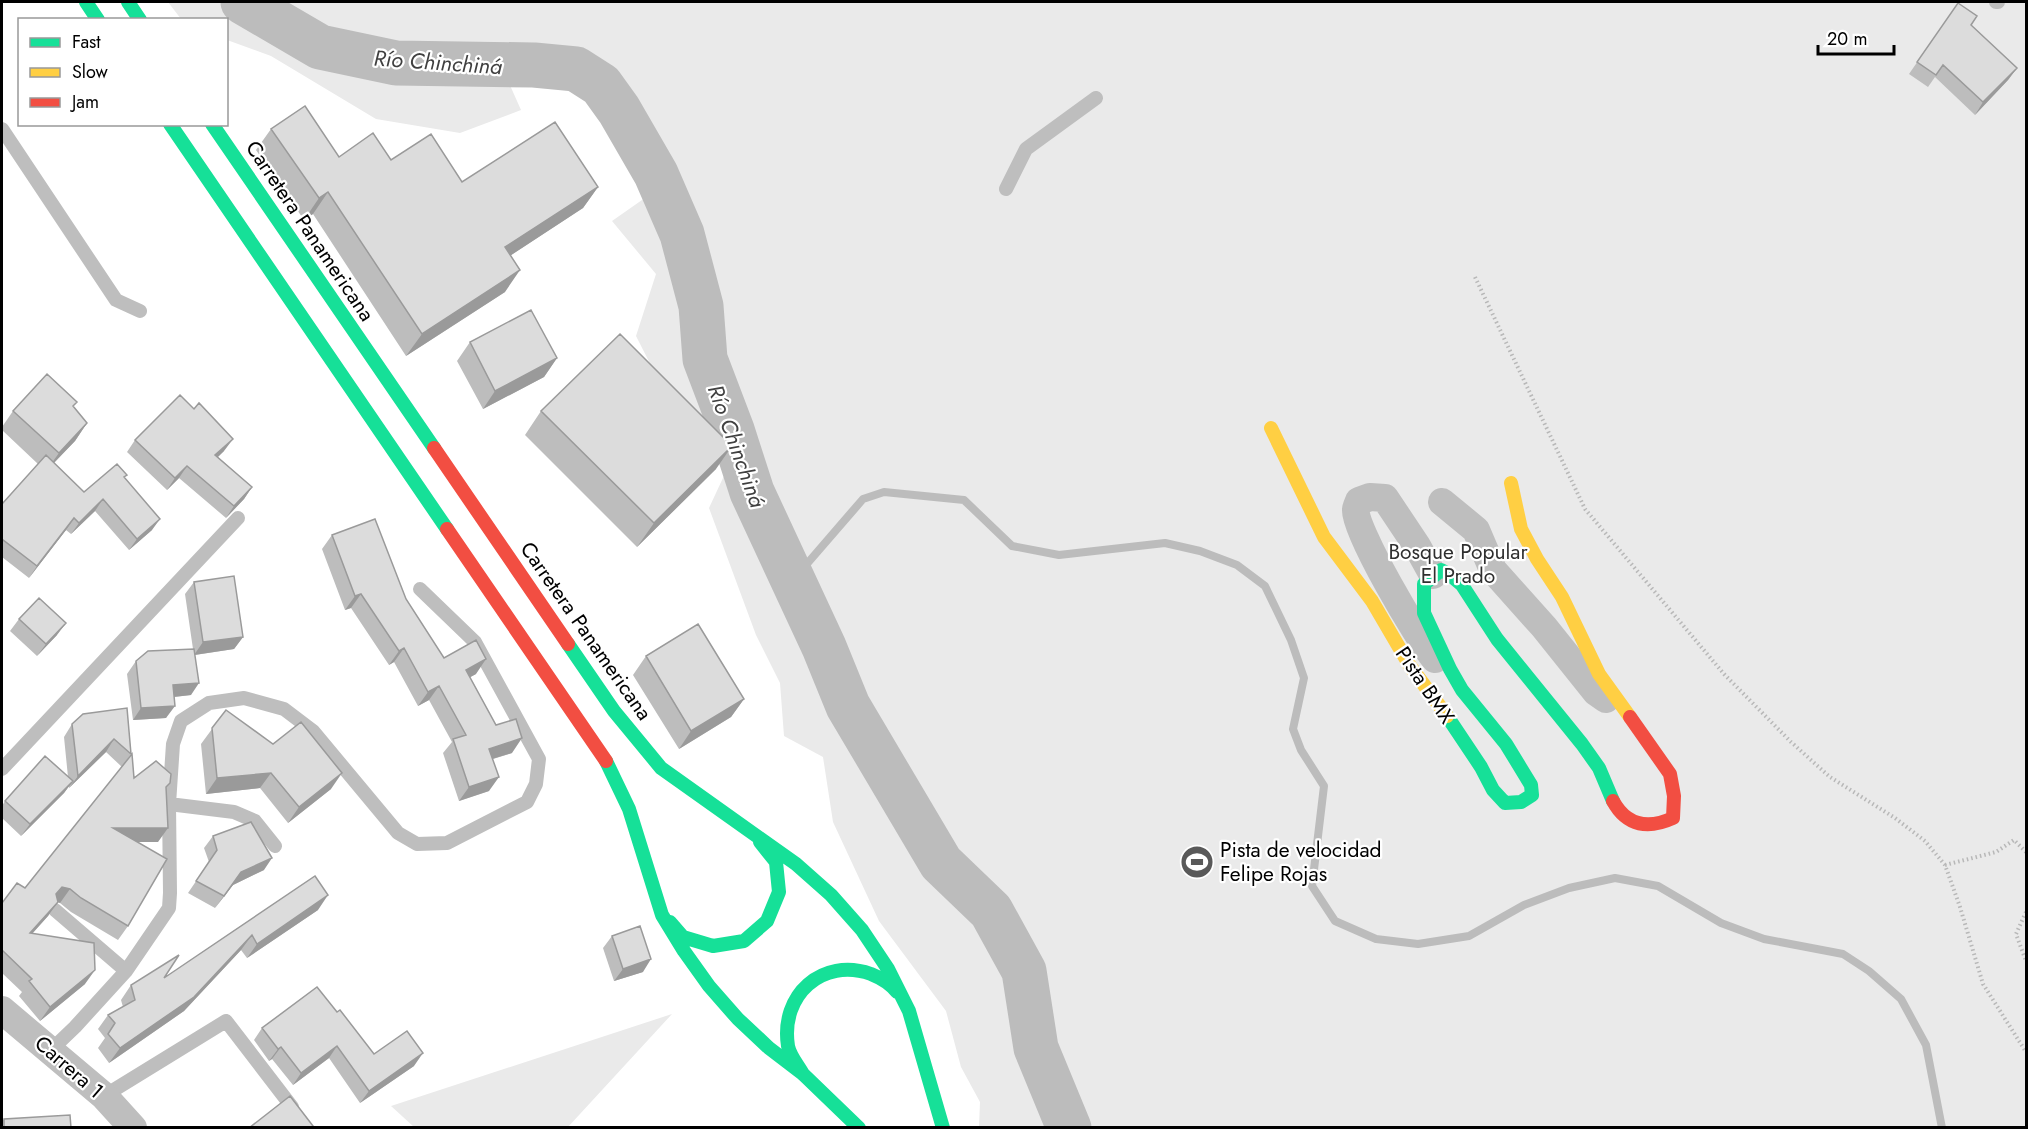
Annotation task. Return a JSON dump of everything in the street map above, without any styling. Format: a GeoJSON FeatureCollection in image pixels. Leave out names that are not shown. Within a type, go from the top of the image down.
{"type":"FeatureCollection","features":[{"type":"Feature","properties":{"kind":"main road"},"geometry":{"type":"LineString","coordinates":[[86,2],[97,18]]}},
{"type":"Feature","properties":{"kind":"main road"},"geometry":{"type":"LineString","coordinates":[[128,2],[139,18]]}},
{"type":"Feature","properties":{"kind":"main road"},"geometry":{"type":"LineString","coordinates":[[171,126],[605,760],[629,809],[662,915],[684,951],[709,986],[738,1019],[769,1048],[803,1074],[859,1128]]}},
{"type":"Feature","properties":{"kind":"main road","name":"Carretera Panamericana"},"geometry":{"type":"LineString","coordinates":[[213,126],[614,711],[661,768],[796,864],[831,895],[862,930],[888,969],[909,1011],[943,1128]]}},
{"type":"Feature","properties":{"kind":"main road","name":"Pista BMX"},"geometry":{"type":"LineString","coordinates":[[1271,428],[1324,537],[1372,601],[1410,666],[1449,719],[1481,767],[1493,790],[1505,803],[1521,802],[1532,795],[1531,785],[1506,744],[1462,690],[1424,613],[1424,584],[1433,575]]}},
{"type":"Feature","properties":{"kind":"main road"},"geometry":{"type":"LineString","coordinates":[[1433,575],[1441,570],[1452,574],[1462,585],[1499,644],[1571,727],[1597,764],[1619,810],[1627,819],[1643,826],[1661,824],[1672,818],[1676,805],[1670,774],[1599,674],[1562,597],[1521,529],[1510,483]]}},
{"type":"Feature","properties":{"kind":"main road"},"geometry":{"type":"LineString","coordinates":[[662,915],[683,937],[713,946],[744,940],[767,921],[779,892],[776,862],[757,838]]}},
{"type":"Feature","properties":{"kind":"main road"},"geometry":{"type":"LineString","coordinates":[[803,1074],[788,1047],[788,1014],[803,987],[831,970],[863,969],[892,984],[909,1011]]}},
{"type":"Feature","properties":{"kind":"street","name":"Pista BMX"},"geometry":{"type":"LineString","coordinates":[[1433,575],[1385,498],[1370,497],[1359,501],[1355,511],[1366,540],[1412,626],[1433,656],[1462,690]]}},
{"type":"Feature","properties":{"kind":"street"},"geometry":{"type":"LineString","coordinates":[[1442,502],[1476,530],[1493,570],[1544,627],[1596,692],[1625,712]]}},
{"type":"Feature","properties":{"kind":"street","name":"Carrera 1"},"geometry":{"type":"LineString","coordinates":[[2,1010],[104,1096],[133,1128]]}},
{"type":"Feature","properties":{"kind":"lane"},"geometry":{"type":"LineString","coordinates":[[1006,189],[1026,149],[1096,98]]}},
{"type":"Feature","properties":{"kind":"lane"},"geometry":{"type":"LineString","coordinates":[[2,129],[116,300],[140,311]]}},
{"type":"Feature","properties":{"kind":"lane"},"geometry":{"type":"LineString","coordinates":[[2,769],[238,518]]}},
{"type":"Feature","properties":{"kind":"lane"},"geometry":{"type":"LineString","coordinates":[[51,1050],[126,971],[169,908],[169,804],[172,744],[181,721],[209,704],[244,698],[284,709],[313,731],[398,833],[417,844],[447,843],[527,802],[536,784],[538,759],[475,642],[420,589]]}},
{"type":"Feature","properties":{"kind":"lane"},"geometry":{"type":"LineString","coordinates":[[169,804],[234,812],[255,821],[275,846]]}},
{"type":"Feature","properties":{"kind":"lane"},"geometry":{"type":"LineString","coordinates":[[55,910],[126,971]]}},
{"type":"Feature","properties":{"kind":"lane"},"geometry":{"type":"LineString","coordinates":[[104,1096],[226,1021],[292,1107]]}},
{"type":"Feature","properties":{"kind":"path"},"geometry":{"type":"LineString","coordinates":[[1475,277],[1586,509],[1724,674],[1791,742],[1830,777],[1895,818],[1925,841],[1945,865],[1983,984],[2026,1052]]}},
{"type":"Feature","properties":{"kind":"path"},"geometry":{"type":"LineString","coordinates":[[1945,865],[1996,852],[2014,840],[2026,852]]}},
{"type":"Feature","properties":{"kind":"path"},"geometry":{"type":"LineString","coordinates":[[2026,912],[2016,934],[2026,961]]}},
{"type":"Feature","properties":{"kind":"green space","name":"Bosque Popular El Prado"},"geometry":{"type":"Polygon","coordinates":[[[168,2],[2026,2],[2026,1127],[979,1127],[980,1102],[961,1067],[946,1011],[879,921],[833,822],[823,757],[784,736],[780,683],[756,635],[709,508],[729,465],[664,391],[636,336],[656,274],[612,221],[662,186],[637,138],[614,102],[588,76],[575,69],[501,65],[521,110],[460,133],[376,119],[271,56],[228,40],[228,18],[180,18],[168,2]]]}},
{"type":"Feature","properties":{"kind":"green space"},"geometry":{"type":"Polygon","coordinates":[[[672,1014],[568,1127],[414,1127],[391,1106],[672,1014]]]}},
{"type":"Feature","properties":{"kind":"building"},"geometry":{"type":"Polygon","coordinates":[[[1958,3],[1977,16],[1971,25],[2017,68],[1983,102],[1943,65],[1936,75],[1917,62],[1958,3]]]}},
{"type":"Feature","properties":{"kind":"building"},"geometry":{"type":"Polygon","coordinates":[[[305,106],[339,157],[373,133],[391,160],[431,134],[462,182],[555,122],[598,187],[505,247],[520,270],[422,334],[328,192],[319,198],[271,129],[305,106]]]}},
{"type":"Feature","properties":{"kind":"building"},"geometry":{"type":"Polygon","coordinates":[[[531,310],[557,358],[495,391],[470,342],[531,310]]]}},
{"type":"Feature","properties":{"kind":"building"},"geometry":{"type":"Polygon","coordinates":[[[620,334],[732,446],[654,523],[541,411],[620,334]]]}},
{"type":"Feature","properties":{"kind":"building"},"geometry":{"type":"Polygon","coordinates":[[[47,374],[77,402],[73,406],[87,423],[59,453],[13,411],[47,374]]]}},
{"type":"Feature","properties":{"kind":"building"},"geometry":{"type":"Polygon","coordinates":[[[180,395],[194,409],[199,403],[233,439],[215,455],[252,487],[234,506],[187,466],[175,478],[135,440],[180,395]]]}},
{"type":"Feature","properties":{"kind":"building"},"geometry":{"type":"Polygon","coordinates":[[[46,455],[84,492],[117,464],[127,475],[124,477],[160,519],[137,539],[103,499],[79,523],[74,518],[37,566],[3,540],[2,542],[2,504],[46,455]]]}},
{"type":"Feature","properties":{"kind":"building"},"geometry":{"type":"Polygon","coordinates":[[[375,519],[406,599],[444,658],[476,640],[486,659],[466,670],[496,725],[516,719],[522,738],[489,749],[499,777],[469,787],[453,739],[466,735],[439,686],[428,692],[404,648],[399,651],[361,594],[355,596],[332,535],[375,519]]]}},
{"type":"Feature","properties":{"kind":"building"},"geometry":{"type":"Polygon","coordinates":[[[234,576],[243,637],[203,642],[194,582],[234,576]]]}},
{"type":"Feature","properties":{"kind":"building"},"geometry":{"type":"Polygon","coordinates":[[[39,598],[66,623],[46,644],[19,619],[39,598]]]}},
{"type":"Feature","properties":{"kind":"building"},"geometry":{"type":"Polygon","coordinates":[[[698,624],[744,699],[691,731],[646,656],[698,624]]]}},
{"type":"Feature","properties":{"kind":"building"},"geometry":{"type":"Polygon","coordinates":[[[194,649],[199,683],[173,685],[175,706],[141,708],[136,661],[148,651],[194,649]]]}},
{"type":"Feature","properties":{"kind":"building"},"geometry":{"type":"Polygon","coordinates":[[[127,708],[131,754],[114,739],[78,776],[72,724],[83,714],[127,708]]]}},
{"type":"Feature","properties":{"kind":"building"},"geometry":{"type":"Polygon","coordinates":[[[226,710],[273,744],[301,722],[342,773],[299,807],[271,773],[217,778],[212,728],[226,710]]]}},
{"type":"Feature","properties":{"kind":"building"},"geometry":{"type":"Polygon","coordinates":[[[132,754],[134,778],[156,761],[171,774],[170,783],[166,787],[168,828],[113,828],[167,859],[128,926],[70,889],[62,887],[56,894],[58,902],[30,933],[94,943],[95,970],[50,1007],[29,981],[32,979],[2,950],[2,903],[17,883],[25,888],[132,754]]]}},
{"type":"Feature","properties":{"kind":"building"},"geometry":{"type":"Polygon","coordinates":[[[45,756],[73,781],[30,824],[5,801],[45,756]]]}},
{"type":"Feature","properties":{"kind":"building"},"geometry":{"type":"Polygon","coordinates":[[[251,822],[272,858],[241,872],[224,896],[196,881],[217,850],[213,836],[251,822]]]}},
{"type":"Feature","properties":{"kind":"building"},"geometry":{"type":"Polygon","coordinates":[[[315,876],[328,895],[257,944],[252,935],[194,997],[120,1048],[108,1034],[115,1023],[108,1015],[135,1000],[131,985],[179,955],[164,978],[315,876]]]}},
{"type":"Feature","properties":{"kind":"building"},"geometry":{"type":"Polygon","coordinates":[[[640,926],[651,959],[623,969],[612,936],[640,926]]]}},
{"type":"Feature","properties":{"kind":"building"},"geometry":{"type":"Polygon","coordinates":[[[317,987],[337,1012],[340,1010],[374,1054],[407,1031],[423,1053],[369,1091],[337,1046],[301,1073],[281,1047],[278,1049],[262,1028],[317,987]]]}},
{"type":"Feature","properties":{"kind":"building"},"geometry":{"type":"Polygon","coordinates":[[[290,1096],[313,1126],[311,1128],[249,1128],[290,1096]]]}},
{"type":"Feature","properties":{"kind":"building"},"geometry":{"type":"Polygon","coordinates":[[[70,1115],[71,1128],[4,1128],[4,1119],[70,1115]]]}},
{"type":"Feature","properties":{"kind":"waterway","name":"Río Chinchiná"},"geometry":{"type":"LineString","coordinates":[[243,2],[320,47],[396,63],[534,65],[576,69],[601,85],[619,110],[656,174],[682,234],[701,306],[705,359],[732,430],[752,492],[824,647],[848,706],[941,863],[991,911],[1024,971],[1036,1048],[1069,1128]]}},
{"type":"Feature","properties":{"kind":"waterway"},"geometry":{"type":"LineString","coordinates":[[793,580],[863,499],[884,492],[964,500],[1012,546],[1059,555],[1165,543],[1200,551],[1237,565],[1265,586],[1291,640],[1304,678],[1293,729],[1301,750],[1324,786],[1312,886],[1335,921],[1376,939],[1418,944],[1469,936],[1524,905],[1569,888],[1615,878],[1658,886],[1721,923],[1764,939],[1843,954],[1869,971],[1901,999],[1926,1045],[1942,1128]]}},
{"type":"Feature","properties":{"kind":"traffic: fast"},"geometry":{"type":"LineString","coordinates":[[86,2],[97,18]]}},
{"type":"Feature","properties":{"kind":"traffic: fast"},"geometry":{"type":"LineString","coordinates":[[128,2],[139,18]]}},
{"type":"Feature","properties":{"kind":"traffic: fast"},"geometry":{"type":"LineString","coordinates":[[171,126],[447,529]]}},
{"type":"Feature","properties":{"kind":"traffic: fast"},"geometry":{"type":"LineString","coordinates":[[213,126],[434,448]]}},
{"type":"Feature","properties":{"kind":"traffic: fast"},"geometry":{"type":"LineString","coordinates":[[1447,716],[1481,767],[1493,790],[1505,803],[1521,802],[1532,795],[1531,785],[1506,744],[1462,690],[1424,613],[1424,584],[1441,570],[1462,585],[1497,639],[1582,744],[1599,768],[1613,801]]}},
{"type":"Feature","properties":{"kind":"traffic: fast"},"geometry":{"type":"LineString","coordinates":[[568,644],[614,711],[661,768],[796,864],[831,895],[862,930],[888,969],[909,1011],[943,1128]]}},
{"type":"Feature","properties":{"kind":"traffic: fast"},"geometry":{"type":"LineString","coordinates":[[606,761],[629,809],[662,915],[684,951],[709,986],[738,1019],[769,1048],[803,1074],[859,1128]]}},
{"type":"Feature","properties":{"kind":"traffic: fast"},"geometry":{"type":"LineString","coordinates":[[670,922],[683,937],[713,946],[744,941],[767,921],[779,892],[776,862],[760,842]]}},
{"type":"Feature","properties":{"kind":"traffic: fast"},"geometry":{"type":"LineString","coordinates":[[803,1074],[789,1050],[787,1028],[798,996],[808,984],[836,971],[853,970],[878,977],[897,992]]}},
{"type":"Feature","properties":{"kind":"traffic: slow"},"geometry":{"type":"LineString","coordinates":[[1271,428],[1324,537],[1372,601],[1410,666],[1447,716]]}},
{"type":"Feature","properties":{"kind":"traffic: slow"},"geometry":{"type":"LineString","coordinates":[[1511,483],[1521,529],[1562,597],[1599,674],[1630,717]]}},
{"type":"Feature","properties":{"kind":"traffic: jam"},"geometry":{"type":"LineString","coordinates":[[434,448],[568,644]]}},
{"type":"Feature","properties":{"kind":"traffic: jam"},"geometry":{"type":"LineString","coordinates":[[447,529],[606,761]]}},
{"type":"Feature","properties":{"kind":"traffic: jam"},"geometry":{"type":"LineString","coordinates":[[1613,801],[1625,816],[1639,823],[1655,824],[1673,818],[1674,796],[1670,774],[1630,717]]}},
{"type":"Feature","properties":{"kind":"place","name":"Pista de velocidad Felipe Rojas"},"geometry":{"type":"Point","coordinates":[1197,862]}}]}
